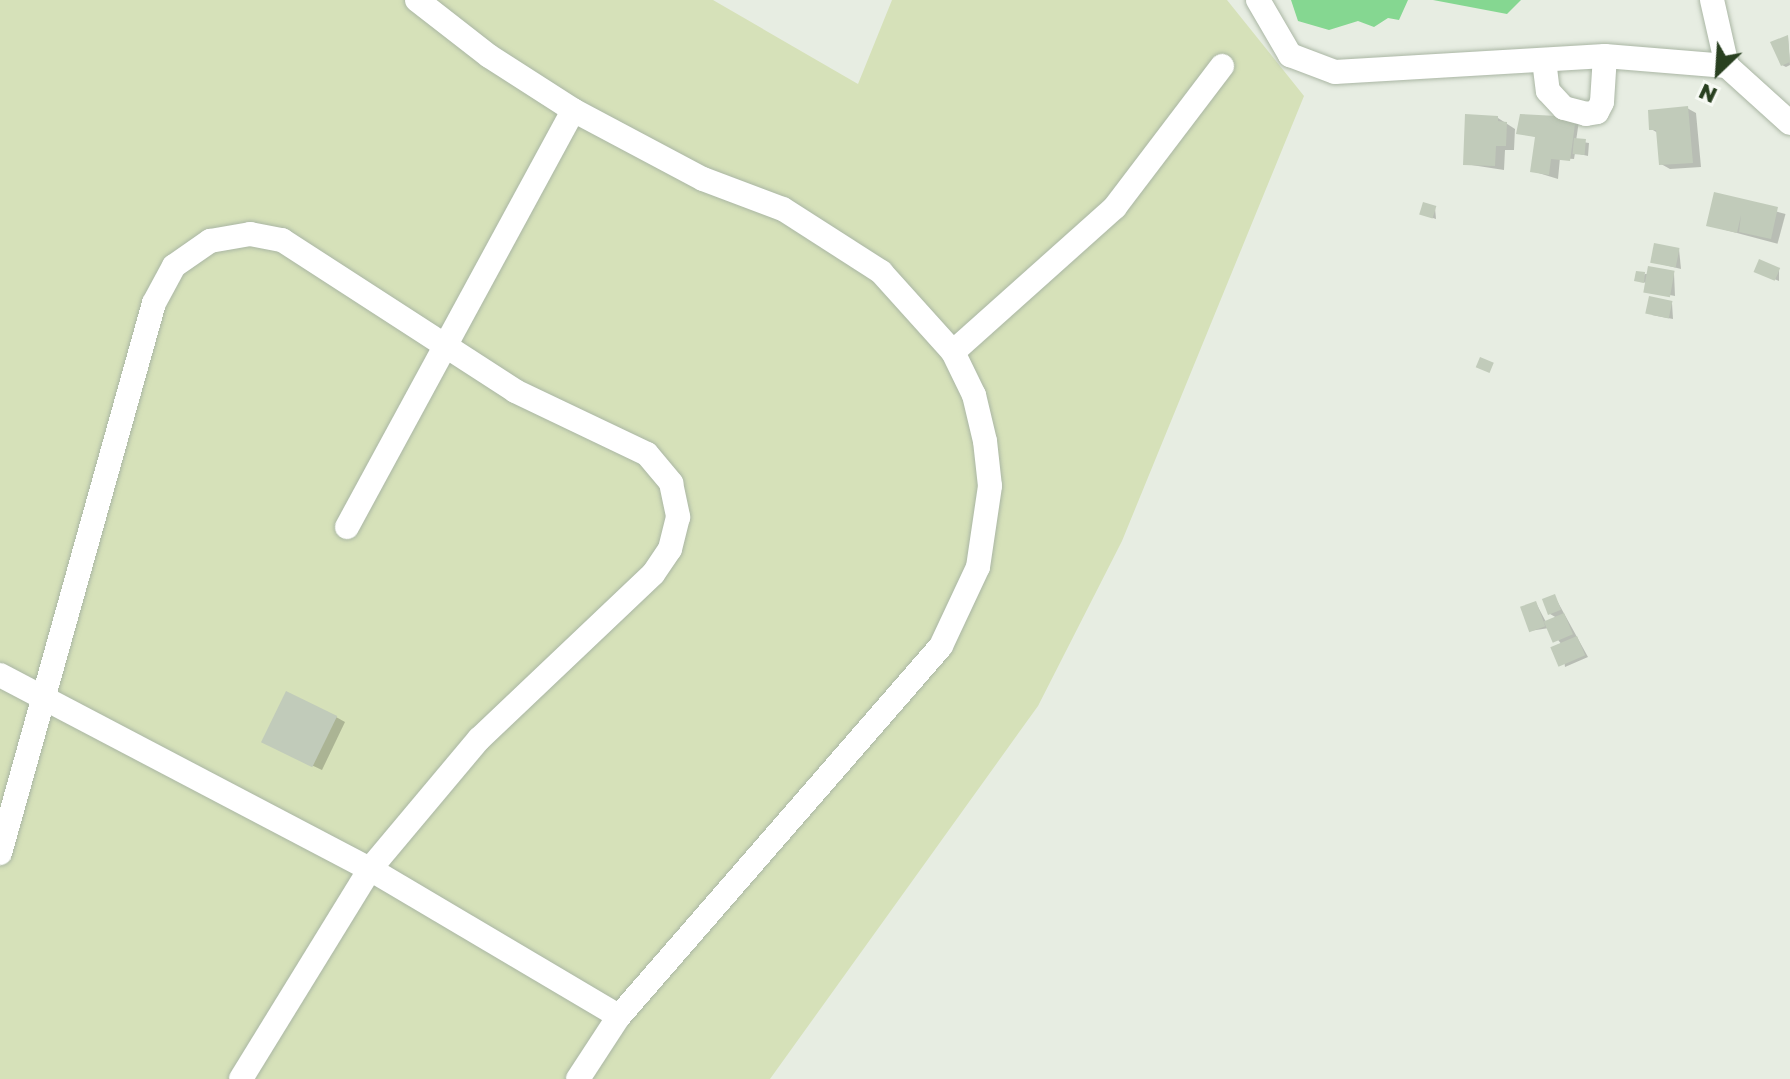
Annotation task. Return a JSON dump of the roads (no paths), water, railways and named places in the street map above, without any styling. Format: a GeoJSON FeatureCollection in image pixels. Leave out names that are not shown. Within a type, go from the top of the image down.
{"type":"FeatureCollection","features":[{"type":"Feature","properties":{"kind":"street"},"geometry":{"type":"LineString","coordinates":[[417,0],[489,56],[573,110],[703,179],[783,209],[833,238],[881,272],[953,352],[974,395],[990,486],[978,567],[941,646],[619,1016],[578,1079]]}},
{"type":"Feature","properties":{"kind":"street"},"geometry":{"type":"LineString","coordinates":[[1258,0],[1290,55],[1335,72],[1605,56],[1725,55]]}},
{"type":"Feature","properties":{"kind":"street"},"geometry":{"type":"LineString","coordinates":[[1712,0],[1725,55],[1790,123]]}},
{"type":"Feature","properties":{"kind":"street"},"geometry":{"type":"LineString","coordinates":[[1544,60],[1548,91],[1564,108],[1586,114],[1597,112],[1602,102],[1605,56]]}},
{"type":"Feature","properties":{"kind":"street"},"geometry":{"type":"LineString","coordinates":[[953,352],[1115,207],[1222,66]]}},
{"type":"Feature","properties":{"kind":"street"},"geometry":{"type":"LineString","coordinates":[[347,527],[573,110]]}},
{"type":"Feature","properties":{"kind":"street"},"geometry":{"type":"LineString","coordinates":[[0,853],[154,303],[174,266],[210,241],[250,234],[282,240],[444,348],[515,391],[647,454],[671,483],[678,517],[670,549],[653,574],[479,739],[370,869],[241,1079]]}},
{"type":"Feature","properties":{"kind":"street"},"geometry":{"type":"LineString","coordinates":[[0,675],[370,869],[619,1016]]}}]}
